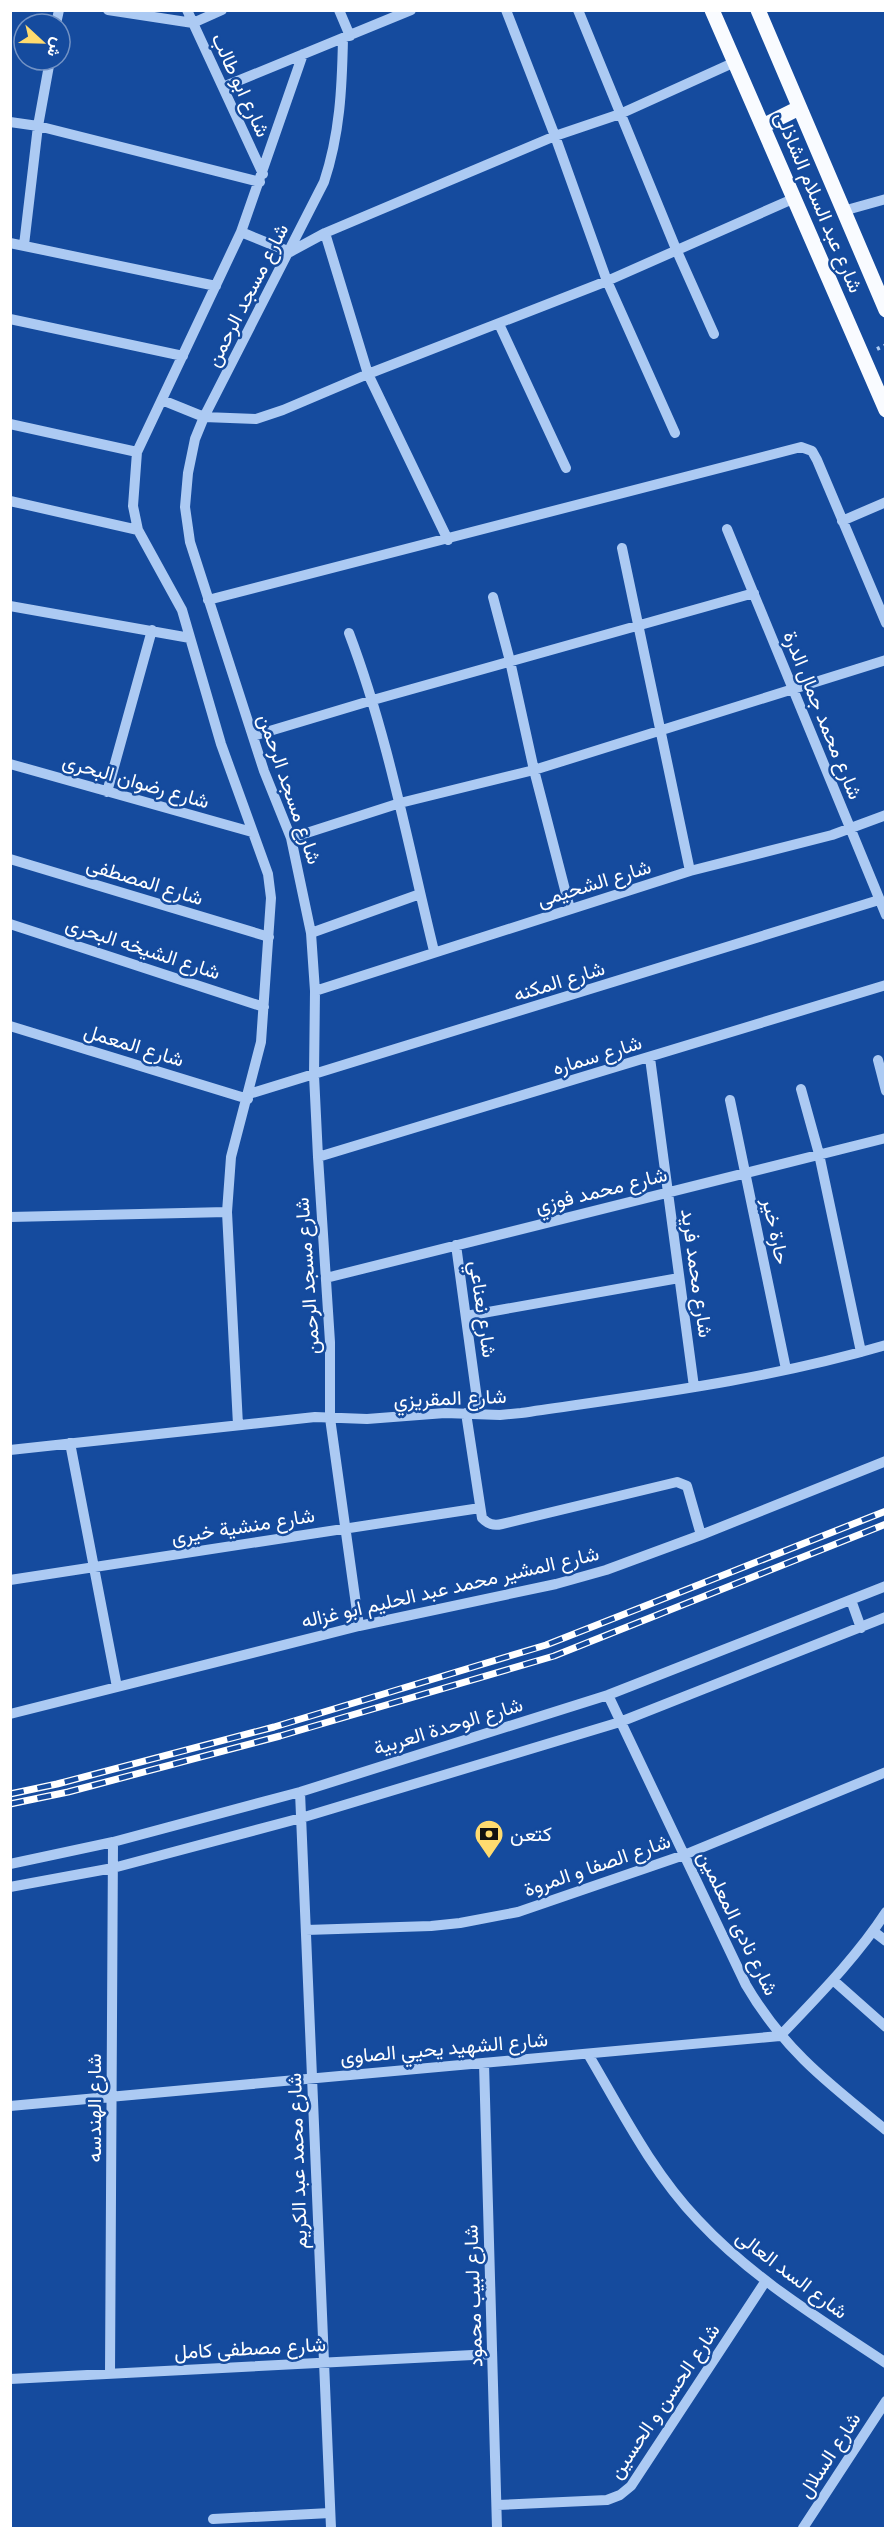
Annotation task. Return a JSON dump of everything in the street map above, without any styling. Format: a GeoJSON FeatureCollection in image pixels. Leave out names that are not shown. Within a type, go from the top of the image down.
{"type":"FeatureCollection","features":[{"type":"Feature","properties":{"kind":"main road","name":"شارع عبد السلام الشاذلى"},"geometry":{"type":"LineString","coordinates":[[712,10],[885,410]]}},
{"type":"Feature","properties":{"kind":"main road","name":"شارع عبد السلام الشاذلى"},"geometry":{"type":"LineString","coordinates":[[758,10],[885,310]]}},
{"type":"Feature","properties":{"kind":"main road"},"geometry":{"type":"LineString","coordinates":[[763,126],[799,108]]}},
{"type":"Feature","properties":{"kind":"street"},"geometry":{"type":"LineString","coordinates":[[108,10],[193,23],[222,10]]}},
{"type":"Feature","properties":{"kind":"street","name":"شارع ابو طالب"},"geometry":{"type":"LineString","coordinates":[[187,10],[262,178]]}},
{"type":"Feature","properties":{"kind":"street"},"geometry":{"type":"LineString","coordinates":[[339,10],[346,37]]}},
{"type":"Feature","properties":{"kind":"street"},"geometry":{"type":"LineString","coordinates":[[223,87],[411,10]]}},
{"type":"Feature","properties":{"kind":"street"},"geometry":{"type":"LineString","coordinates":[[506,10],[555,136],[607,281],[675,433]]}},
{"type":"Feature","properties":{"kind":"street"},"geometry":{"type":"LineString","coordinates":[[578,10],[676,249],[714,334]]}},
{"type":"Feature","properties":{"kind":"street","name":"شارع مسجد الرحمن"},"geometry":{"type":"LineString","coordinates":[[346,37],[334,152],[324,182],[204,417],[195,440],[188,473],[185,507],[190,542],[208,600],[277,805],[291,838],[311,933],[315,991],[314,1075],[331,1366],[330,1418],[359,1626]]}},
{"type":"Feature","properties":{"kind":"street","name":"شارع مسجد الرحمن"},"geometry":{"type":"LineString","coordinates":[[238,1425],[227,1212],[231,1157],[261,1042],[271,898],[268,874],[221,744],[182,610],[152,560],[138,530],[133,506],[137,452],[241,232],[262,178],[303,54]]}},
{"type":"Feature","properties":{"kind":"street"},"geometry":{"type":"LineString","coordinates":[[241,232],[290,252],[325,233],[555,136],[620,114],[735,62]]}},
{"type":"Feature","properties":{"kind":"street"},"geometry":{"type":"LineString","coordinates":[[24,245],[38,126],[48,72]]}},
{"type":"Feature","properties":{"kind":"street"},"geometry":{"type":"LineString","coordinates":[[10,122],[38,126],[262,178]]}},
{"type":"Feature","properties":{"kind":"street"},"geometry":{"type":"LineString","coordinates":[[162,400],[204,417],[256,419],[607,281],[795,198]]}},
{"type":"Feature","properties":{"kind":"street"},"geometry":{"type":"LineString","coordinates":[[843,211],[885,199]]}},
{"type":"Feature","properties":{"kind":"street"},"geometry":{"type":"LineString","coordinates":[[325,233],[368,374],[448,540]]}},
{"type":"Feature","properties":{"kind":"street"},"geometry":{"type":"LineString","coordinates":[[10,243],[216,286]]}},
{"type":"Feature","properties":{"kind":"street"},"geometry":{"type":"LineString","coordinates":[[10,319],[183,356]]}},
{"type":"Feature","properties":{"kind":"street"},"geometry":{"type":"LineString","coordinates":[[499,324],[566,468]]}},
{"type":"Feature","properties":{"kind":"street"},"geometry":{"type":"LineString","coordinates":[[10,424],[137,452]]}},
{"type":"Feature","properties":{"kind":"street"},"geometry":{"type":"LineString","coordinates":[[208,600],[448,540],[801,447],[812,451],[817,460],[885,623]]}},
{"type":"Feature","properties":{"kind":"street"},"geometry":{"type":"LineString","coordinates":[[10,501],[138,530]]}},
{"type":"Feature","properties":{"kind":"street"},"geometry":{"type":"LineString","coordinates":[[842,521],[885,502]]}},
{"type":"Feature","properties":{"kind":"street","name":"شارع محمد جمال الدرة"},"geometry":{"type":"LineString","coordinates":[[727,529],[885,915]]}},
{"type":"Feature","properties":{"kind":"street"},"geometry":{"type":"LineString","coordinates":[[622,548],[690,871]]}},
{"type":"Feature","properties":{"kind":"street"},"geometry":{"type":"LineString","coordinates":[[253,736],[754,593]]}},
{"type":"Feature","properties":{"kind":"street"},"geometry":{"type":"LineString","coordinates":[[493,597],[570,909]]}},
{"type":"Feature","properties":{"kind":"street"},"geometry":{"type":"LineString","coordinates":[[10,606],[190,638]]}},
{"type":"Feature","properties":{"kind":"street"},"geometry":{"type":"LineString","coordinates":[[107,792],[152,630]]}},
{"type":"Feature","properties":{"kind":"street"},"geometry":{"type":"LineString","coordinates":[[349,633],[373,700],[400,803],[434,951]]}},
{"type":"Feature","properties":{"kind":"street"},"geometry":{"type":"LineString","coordinates":[[291,838],[400,803],[534,770],[885,660]]}},
{"type":"Feature","properties":{"kind":"street","name":"شارع رضوان البحرى"},"geometry":{"type":"LineString","coordinates":[[10,764],[252,832]]}},
{"type":"Feature","properties":{"kind":"street","name":"شارع الشحيمى"},"geometry":{"type":"LineString","coordinates":[[315,991],[434,951],[690,871],[814,841],[885,815]]}},
{"type":"Feature","properties":{"kind":"street","name":"شارع المصطفى"},"geometry":{"type":"LineString","coordinates":[[10,859],[268,938]]}},
{"type":"Feature","properties":{"kind":"street"},"geometry":{"type":"LineString","coordinates":[[311,933],[420,894]]}},
{"type":"Feature","properties":{"kind":"street","name":"شارع المكنه"},"geometry":{"type":"LineString","coordinates":[[248,1096],[879,900]]}},
{"type":"Feature","properties":{"kind":"street","name":"شارع الشيخه البحرى"},"geometry":{"type":"LineString","coordinates":[[10,924],[264,1007]]}},
{"type":"Feature","properties":{"kind":"street","name":"شارع سماره"},"geometry":{"type":"LineString","coordinates":[[318,1157],[885,985]]}},
{"type":"Feature","properties":{"kind":"street","name":"شارع المعمل"},"geometry":{"type":"LineString","coordinates":[[10,1026],[248,1096]]}},
{"type":"Feature","properties":{"kind":"street","name":"شارع محمد فريد"},"geometry":{"type":"LineString","coordinates":[[650,1058],[694,1387]]}},
{"type":"Feature","properties":{"kind":"street"},"geometry":{"type":"LineString","coordinates":[[878,1060],[885,1091]]}},
{"type":"Feature","properties":{"kind":"street"},"geometry":{"type":"LineString","coordinates":[[801,1089],[819,1155],[861,1352]]}},
{"type":"Feature","properties":{"kind":"street","name":"حارة خير"},"geometry":{"type":"LineString","coordinates":[[730,1100],[786,1369]]}},
{"type":"Feature","properties":{"kind":"street","name":"شارع محمد فوزي"},"geometry":{"type":"LineString","coordinates":[[326,1278],[885,1138]]}},
{"type":"Feature","properties":{"kind":"street"},"geometry":{"type":"LineString","coordinates":[[10,1216],[227,1212]]}},
{"type":"Feature","properties":{"kind":"street","name":"شارع نعناعي"},"geometry":{"type":"LineString","coordinates":[[456,1245],[479,1414]]}},
{"type":"Feature","properties":{"kind":"street"},"geometry":{"type":"LineString","coordinates":[[466,1316],[679,1278]]}},
{"type":"Feature","properties":{"kind":"street","name":"شارع المقريزي"},"geometry":{"type":"LineString","coordinates":[[10,1450],[238,1425],[330,1418],[367,1419],[466,1413],[521,1413],[694,1387],[786,1369],[885,1345]]}},
{"type":"Feature","properties":{"kind":"street"},"geometry":{"type":"LineString","coordinates":[[466,1413],[482,1518],[494,1526],[682,1482],[687,1486],[701,1535]]}},
{"type":"Feature","properties":{"kind":"street"},"geometry":{"type":"LineString","coordinates":[[70,1443],[117,1687]]}},
{"type":"Feature","properties":{"kind":"street","name":"شارع المشير محمد عبد الحليم ابو غزاله"},"geometry":{"type":"LineString","coordinates":[[10,1714],[359,1626],[556,1584],[606,1570],[701,1535],[885,1461]]}},
{"type":"Feature","properties":{"kind":"street","name":"شارع منشية خيرى"},"geometry":{"type":"LineString","coordinates":[[10,1580],[480,1508]]}},
{"type":"Feature","properties":{"kind":"street","name":"شارع الوحدة العربية"},"geometry":{"type":"LineString","coordinates":[[10,1864],[113,1842],[300,1792],[608,1695],[885,1586]]}},
{"type":"Feature","properties":{"kind":"street"},"geometry":{"type":"LineString","coordinates":[[851,1600],[861,1628]]}},
{"type":"Feature","properties":{"kind":"street"},"geometry":{"type":"LineString","coordinates":[[10,1887],[113,1868],[300,1818],[620,1722],[885,1617]]}},
{"type":"Feature","properties":{"kind":"street","name":"شارع نادى المعلمين"},"geometry":{"type":"LineString","coordinates":[[608,1695],[746,1985],[780,2036],[822,2078],[885,2130]]}},
{"type":"Feature","properties":{"kind":"street","name":"شارع الصفا و المروة"},"geometry":{"type":"LineString","coordinates":[[306,1930],[432,1926],[489,1918],[518,1911],[684,1854],[885,1772]]}},
{"type":"Feature","properties":{"kind":"street"},"geometry":{"type":"LineString","coordinates":[[871,1778],[885,1778]]}},
{"type":"Feature","properties":{"kind":"street","name":"شارع محمد عبد الكريم"},"geometry":{"type":"LineString","coordinates":[[300,1792],[331,2529]]}},
{"type":"Feature","properties":{"kind":"street","name":"شارع الهندسه"},"geometry":{"type":"LineString","coordinates":[[110,2374],[113,1842]]}},
{"type":"Feature","properties":{"kind":"street"},"geometry":{"type":"LineString","coordinates":[[780,2036],[833,1980],[873,1931],[885,1912]]}},
{"type":"Feature","properties":{"kind":"street"},"geometry":{"type":"LineString","coordinates":[[873,1931],[885,1941]]}},
{"type":"Feature","properties":{"kind":"street"},"geometry":{"type":"LineString","coordinates":[[833,1980],[885,2027]]}},
{"type":"Feature","properties":{"kind":"street","name":"شارع الشهيد يحيي الصاوى"},"geometry":{"type":"LineString","coordinates":[[10,2106],[780,2036]]}},
{"type":"Feature","properties":{"kind":"street","name":"شارع السد العالى"},"geometry":{"type":"LineString","coordinates":[[588,2054],[667,2183],[705,2228],[765,2282],[885,2363]]}},
{"type":"Feature","properties":{"kind":"street","name":"شارع لبيب محمود"},"geometry":{"type":"LineString","coordinates":[[484,2063],[497,2529]]}},
{"type":"Feature","properties":{"kind":"street","name":"شارع الحسن و الحسين"},"geometry":{"type":"LineString","coordinates":[[497,2505],[606,2500],[620,2495],[631,2486],[765,2282]]}},
{"type":"Feature","properties":{"kind":"street","name":"شارع مصطفى كامل"},"geometry":{"type":"LineString","coordinates":[[10,2379],[492,2354]]}},
{"type":"Feature","properties":{"kind":"street","name":"شارع السلال"},"geometry":{"type":"LineString","coordinates":[[803,2529],[885,2401]]}},
{"type":"Feature","properties":{"kind":"street"},"geometry":{"type":"LineString","coordinates":[[213,2519],[330,2513]]}},
{"type":"Feature","properties":{"kind":"railway"},"geometry":{"type":"LineString","coordinates":[[10,1794],[57,1784],[274,1727],[546,1645],[886,1511]]}},
{"type":"Feature","properties":{"kind":"railway"},"geometry":{"type":"LineString","coordinates":[[10,1804],[68,1792],[280,1736],[554,1656],[886,1524]]}},
{"type":"Feature","properties":{"kind":"place","name":"كتعن"},"geometry":{"type":"Point","coordinates":[489,1860]}}]}
